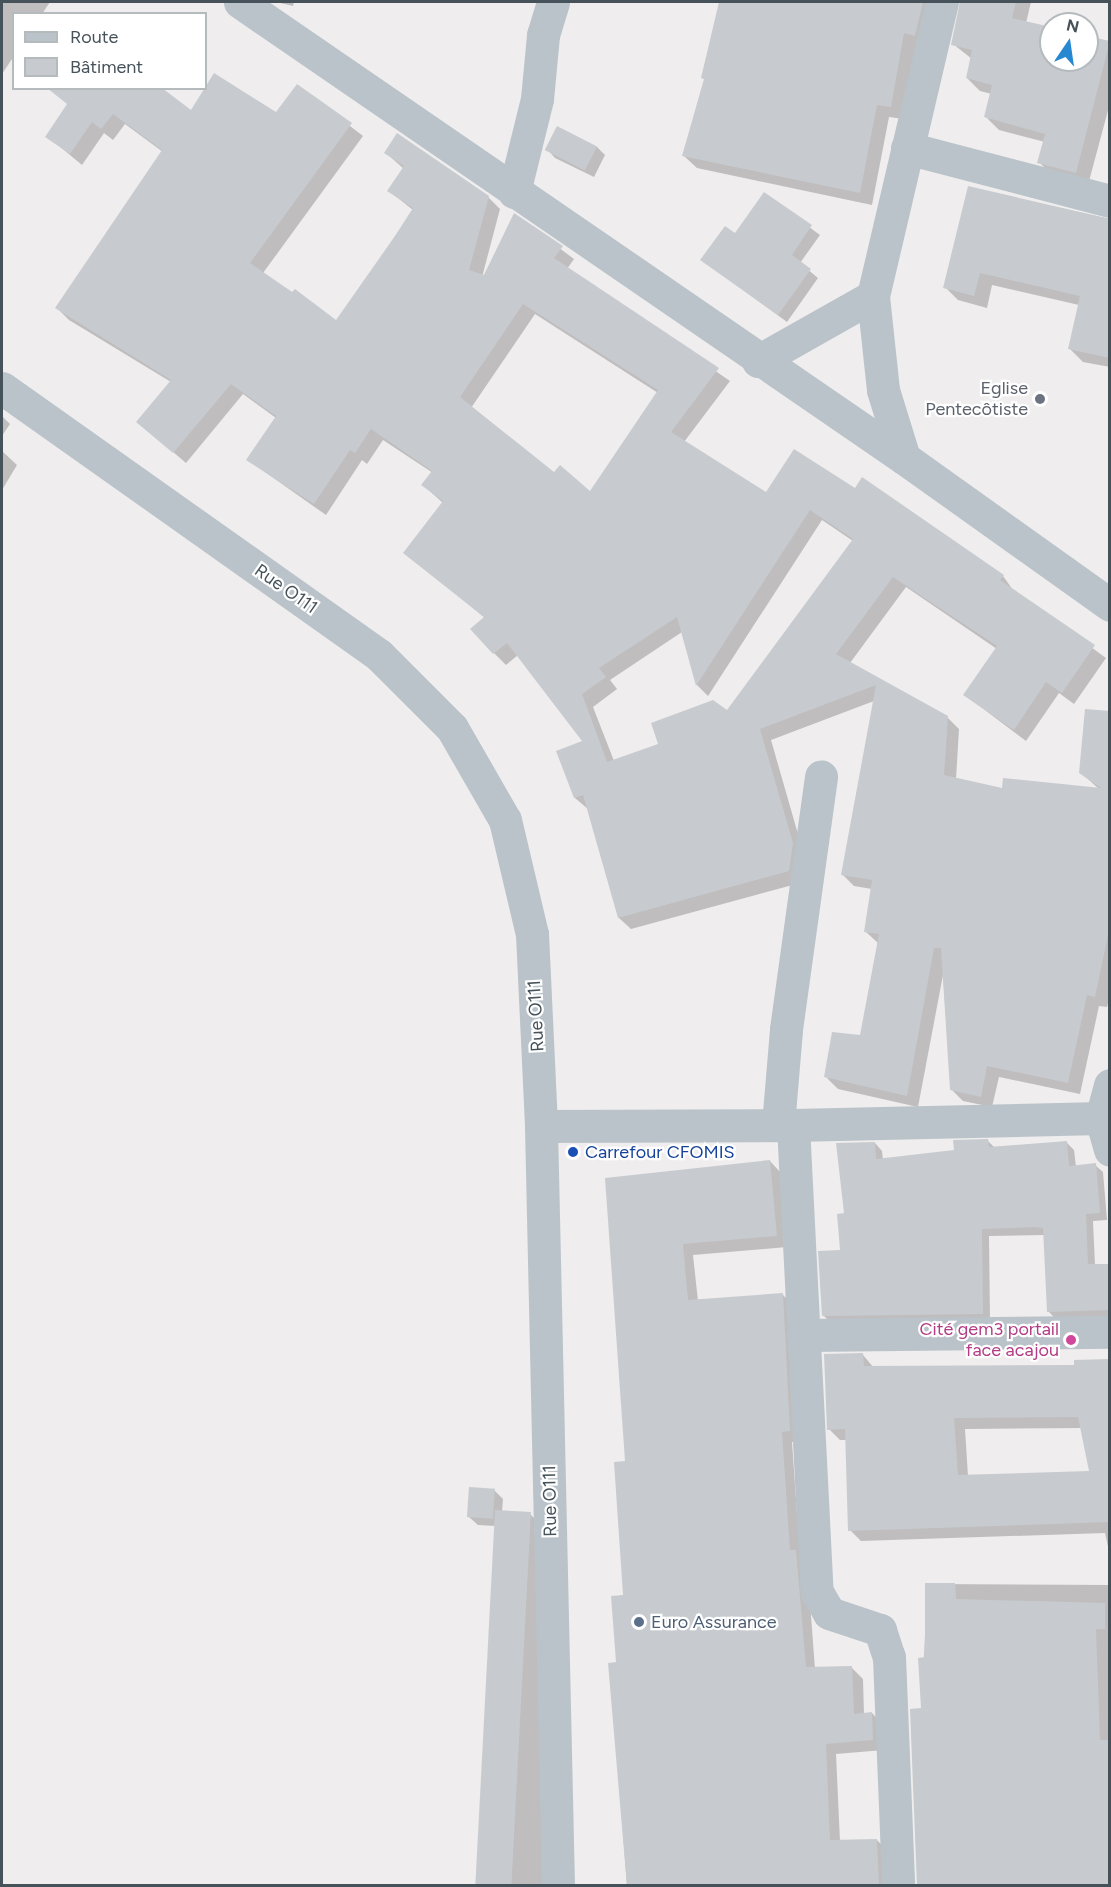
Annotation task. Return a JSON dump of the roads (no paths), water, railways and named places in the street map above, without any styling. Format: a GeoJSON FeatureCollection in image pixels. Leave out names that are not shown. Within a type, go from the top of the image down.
{"type":"FeatureCollection","features":[{"type":"Feature","properties":{"kind":"street"},"geometry":{"type":"LineString","coordinates":[[240,2],[758,361],[904,458],[1110,605]]}},
{"type":"Feature","properties":{"kind":"street"},"geometry":{"type":"LineString","coordinates":[[514,192],[537,99],[543,35],[552,2]]}},
{"type":"Feature","properties":{"kind":"street"},"geometry":{"type":"LineString","coordinates":[[904,458],[883,390],[873,296],[942,2]]}},
{"type":"Feature","properties":{"kind":"street"},"geometry":{"type":"LineString","coordinates":[[908,148],[1110,201]]}},
{"type":"Feature","properties":{"kind":"street"},"geometry":{"type":"LineString","coordinates":[[758,361],[873,296]]}},
{"type":"Feature","properties":{"kind":"street","name":"Rue O111"},"geometry":{"type":"LineString","coordinates":[[2,388],[379,655],[452,728],[504,820],[532,934],[542,1126],[558,1886]]}},
{"type":"Feature","properties":{"kind":"street"},"geometry":{"type":"LineString","coordinates":[[821,776],[786,1029],[785,1125],[803,1335],[817,1592],[829,1613],[880,1630],[889,1657],[898,1886]]}},
{"type":"Feature","properties":{"kind":"street"},"geometry":{"type":"LineString","coordinates":[[1110,1085],[1101,1118],[1110,1150]]}},
{"type":"Feature","properties":{"kind":"street"},"geometry":{"type":"LineString","coordinates":[[542,1126],[785,1125],[1101,1118]]}},
{"type":"Feature","properties":{"kind":"street"},"geometry":{"type":"LineString","coordinates":[[803,1335],[1110,1332]]}},
{"type":"Feature","properties":{"kind":"place","name":"Eglise Pentecôtiste"},"geometry":{"type":"Point","coordinates":[1040,399]}},
{"type":"Feature","properties":{"kind":"place","name":"Carrefour CFOMIS"},"geometry":{"type":"Point","coordinates":[573,1152]}},
{"type":"Feature","properties":{"kind":"place","name":"Cité gem3 portail face acajou"},"geometry":{"type":"Point","coordinates":[1071,1340]}},
{"type":"Feature","properties":{"kind":"place","name":"Euro Assurance"},"geometry":{"type":"Point","coordinates":[639,1622]}}]}
